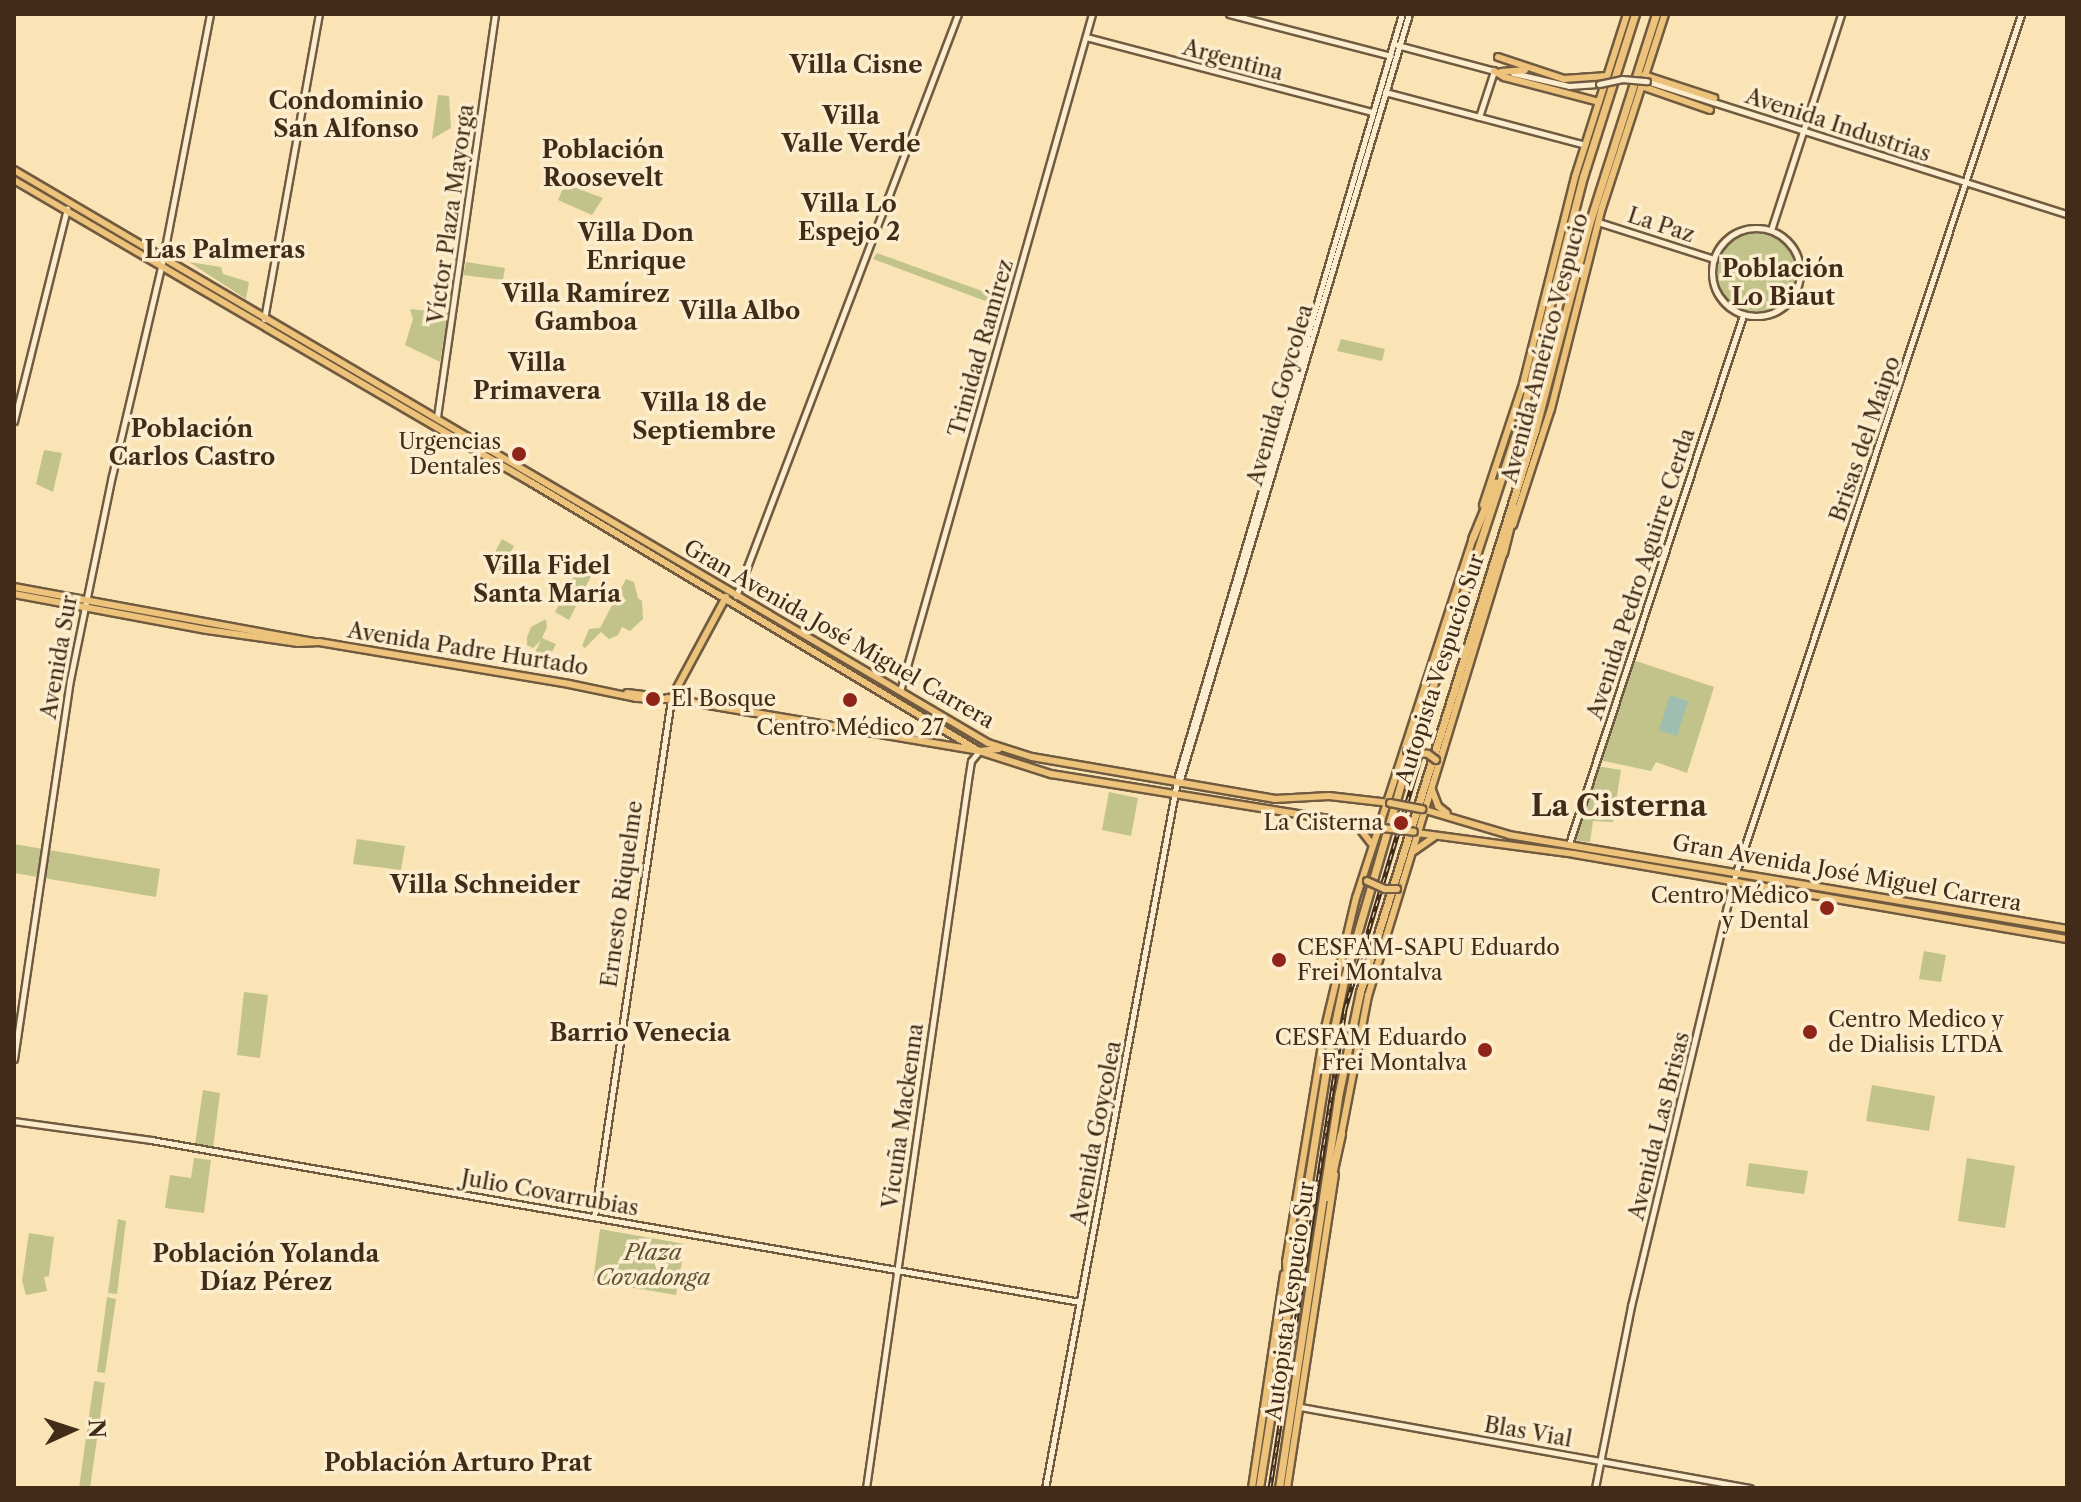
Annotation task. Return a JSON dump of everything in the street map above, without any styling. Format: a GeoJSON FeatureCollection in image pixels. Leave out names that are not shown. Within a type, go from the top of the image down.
{"type":"FeatureCollection","features":[{"type":"Feature","properties":{"kind":"highway","name":"Autopista Vespucio Sur"},"geometry":{"type":"LineString","coordinates":[[1259,1488],[1327,1062],[1350,956],[1403,777],[1520,422],[1583,177],[1635,14]]}},
{"type":"Feature","properties":{"kind":"highway","name":"Autopista Vespucio Sur"},"geometry":{"type":"LineString","coordinates":[[1279,1488],[1338,1097],[1360,992],[1535,430],[1589,224],[1656,14]]}},
{"type":"Feature","properties":{"kind":"highway"},"geometry":{"type":"LineString","coordinates":[[1472,539],[1520,422]]}},
{"type":"Feature","properties":{"kind":"highway"},"geometry":{"type":"LineString","coordinates":[[1503,553],[1535,430]]}},
{"type":"Feature","properties":{"kind":"highway"},"geometry":{"type":"LineString","coordinates":[[1313,1262],[1341,1134]]}},
{"type":"Feature","properties":{"kind":"highway"},"geometry":{"type":"LineString","coordinates":[[1286,1261],[1289,1310]]}},
{"type":"Feature","properties":{"kind":"main road","name":"Avenida Américo Vespucio"},"geometry":{"type":"LineString","coordinates":[[1252,1488],[1324,1032],[1364,872],[1528,364],[1585,145],[1627,14]]}},
{"type":"Feature","properties":{"kind":"main road","name":"Avenida Américo Vespucio"},"geometry":{"type":"LineString","coordinates":[[1287,1488],[1341,1134],[1366,1004],[1423,809],[1432,789],[1503,553],[1551,409],[1598,222],[1665,14]]}},
{"type":"Feature","properties":{"kind":"main road"},"geometry":{"type":"LineString","coordinates":[[1498,57],[1533,70],[1575,80],[1607,76]]}},
{"type":"Feature","properties":{"kind":"main road"},"geometry":{"type":"LineString","coordinates":[[1497,71],[1533,70]]}},
{"type":"Feature","properties":{"kind":"main road"},"geometry":{"type":"LineString","coordinates":[[1497,71],[1504,77],[1599,102]]}},
{"type":"Feature","properties":{"kind":"main road"},"geometry":{"type":"LineString","coordinates":[[1646,78],[1714,100]]}},
{"type":"Feature","properties":{"kind":"main road"},"geometry":{"type":"LineString","coordinates":[[1641,86],[1710,110]]}},
{"type":"Feature","properties":{"kind":"main road","name":"Gran Avenida José Miguel Carrera"},"geometry":{"type":"LineString","coordinates":[[14,170],[366,386],[1003,749],[1275,799],[1329,796],[1366,799],[1423,809],[1501,833],[2067,929]]}},
{"type":"Feature","properties":{"kind":"main road","name":"Gran Avenida José Miguel Carrera"},"geometry":{"type":"LineString","coordinates":[[14,180],[264,317],[437,417],[979,751],[1031,770],[1176,796],[1558,852],[2067,939]]}},
{"type":"Feature","properties":{"kind":"main road"},"geometry":{"type":"LineString","coordinates":[[366,386],[375,381]]}},
{"type":"Feature","properties":{"kind":"main road"},"geometry":{"type":"LineString","coordinates":[[426,421],[437,417]]}},
{"type":"Feature","properties":{"kind":"main road","name":"Avenida Padre Hurtado"},"geometry":{"type":"LineString","coordinates":[[14,587],[84,604]]}},
{"type":"Feature","properties":{"kind":"main road","name":"Avenida Padre Hurtado"},"geometry":{"type":"LineString","coordinates":[[14,594],[617,692],[636,698],[671,699],[979,751]]}},
{"type":"Feature","properties":{"kind":"main road","name":"Ernesto Riquelme"},"geometry":{"type":"LineString","coordinates":[[671,699],[732,596]]}},
{"type":"Feature","properties":{"kind":"main road"},"geometry":{"type":"LineString","coordinates":[[889,695],[900,691]]}},
{"type":"Feature","properties":{"kind":"main road"},"geometry":{"type":"LineString","coordinates":[[979,751],[1003,749]]}},
{"type":"Feature","properties":{"kind":"main road"},"geometry":{"type":"LineString","coordinates":[[1403,752],[1415,750],[1438,762]]}},
{"type":"Feature","properties":{"kind":"main road"},"geometry":{"type":"LineString","coordinates":[[1366,799],[1390,785]]}},
{"type":"Feature","properties":{"kind":"main road"},"geometry":{"type":"LineString","coordinates":[[1432,789],[1438,806],[1454,817]]}},
{"type":"Feature","properties":{"kind":"main road"},"geometry":{"type":"LineString","coordinates":[[1354,823],[1367,833],[1372,845]]}},
{"type":"Feature","properties":{"kind":"main road"},"geometry":{"type":"LineString","coordinates":[[1411,854],[1438,836]]}},
{"type":"Feature","properties":{"kind":"main road"},"geometry":{"type":"LineString","coordinates":[[1558,852],[1569,844]]}},
{"type":"Feature","properties":{"kind":"main road"},"geometry":{"type":"LineString","coordinates":[[1364,872],[1367,881],[1385,889],[1400,887]]}},
{"type":"Feature","properties":{"kind":"street","name":"Avenida Sur"},"geometry":{"type":"LineString","coordinates":[[14,1059],[56,768],[84,604],[161,262],[210,14]]}},
{"type":"Feature","properties":{"kind":"street"},"geometry":{"type":"LineString","coordinates":[[266,327],[264,317],[319,14]]}},
{"type":"Feature","properties":{"kind":"street","name":"Víctor Plaza Mayorga"},"geometry":{"type":"LineString","coordinates":[[437,417],[495,14]]}},
{"type":"Feature","properties":{"kind":"street"},"geometry":{"type":"LineString","coordinates":[[732,596],[958,14]]}},
{"type":"Feature","properties":{"kind":"street","name":"Trinidad Ramírez"},"geometry":{"type":"LineString","coordinates":[[900,691],[1092,14]]}},
{"type":"Feature","properties":{"kind":"street"},"geometry":{"type":"LineString","coordinates":[[1229,14],[1392,57]]}},
{"type":"Feature","properties":{"kind":"street","name":"Avenida Goycolea"},"geometry":{"type":"LineString","coordinates":[[1396,45],[1402,14]]}},
{"type":"Feature","properties":{"kind":"street","name":"Avenida Goycolea"},"geometry":{"type":"LineString","coordinates":[[1179,783],[1184,777],[1392,57],[1409,14]]}},
{"type":"Feature","properties":{"kind":"street"},"geometry":{"type":"LineString","coordinates":[[1771,230],[1841,14]]}},
{"type":"Feature","properties":{"kind":"street","name":"Brisas del Maipo"},"geometry":{"type":"LineString","coordinates":[[1737,873],[1968,183],[2021,14]]}},
{"type":"Feature","properties":{"kind":"street","name":"Argentina"},"geometry":{"type":"LineString","coordinates":[[1086,37],[1372,112]]}},
{"type":"Feature","properties":{"kind":"street"},"geometry":{"type":"LineString","coordinates":[[1396,45],[1569,86],[1646,78]]}},
{"type":"Feature","properties":{"kind":"street"},"geometry":{"type":"LineString","coordinates":[[1479,117],[1497,71]]}},
{"type":"Feature","properties":{"kind":"street"},"geometry":{"type":"LineString","coordinates":[[1382,91],[1585,145]]}},
{"type":"Feature","properties":{"kind":"street","name":"Avenida Goycolea"},"geometry":{"type":"LineString","coordinates":[[1045,1488],[1179,783],[1372,112],[1382,91]]}},
{"type":"Feature","properties":{"kind":"street","name":"Avenida Industrias"},"geometry":{"type":"LineString","coordinates":[[1714,100],[2067,214]]}},
{"type":"Feature","properties":{"kind":"street"},"geometry":{"type":"LineString","coordinates":[[14,421],[70,203]]}},
{"type":"Feature","properties":{"kind":"street","name":"La Paz"},"geometry":{"type":"LineString","coordinates":[[1598,222],[1714,259]]}},
{"type":"Feature","properties":{"kind":"street"},"geometry":{"type":"LineString","coordinates":[[1753,228],[1771,230],[1795,250],[1800,271],[1798,285],[1789,302],[1776,312],[1760,316],[1743,315],[1728,307],[1717,293],[1712,277],[1714,259],[1721,244],[1735,233],[1753,228]]}},
{"type":"Feature","properties":{"kind":"street","name":"Avenida Pedro Aguirre Cerda"},"geometry":{"type":"LineString","coordinates":[[1569,844],[1743,315]]}},
{"type":"Feature","properties":{"kind":"street","name":"Ernesto Riquelme"},"geometry":{"type":"LineString","coordinates":[[594,1217],[671,699]]}},
{"type":"Feature","properties":{"kind":"street","name":"Vicuña Mackenna"},"geometry":{"type":"LineString","coordinates":[[866,1488],[968,780],[971,761],[979,751]]}},
{"type":"Feature","properties":{"kind":"street","name":"Avenida Las Brisas"},"geometry":{"type":"LineString","coordinates":[[1595,1488],[1614,1387],[1737,873]]}},
{"type":"Feature","properties":{"kind":"street","name":"Julio Covarrubias"},"geometry":{"type":"LineString","coordinates":[[14,1121],[151,1140],[1080,1302]]}},
{"type":"Feature","properties":{"kind":"street","name":"Blas Vial"},"geometry":{"type":"LineString","coordinates":[[1300,1407],[1750,1488]]}},
{"type":"Feature","properties":{"kind":"green space"},"geometry":{"type":"Polygon","coordinates":[[[438,95],[449,96],[451,128],[432,139],[438,95]]]}},
{"type":"Feature","properties":{"kind":"green space"},"geometry":{"type":"Polygon","coordinates":[[[565,184],[603,198],[592,215],[558,200],[565,184]]]}},
{"type":"Feature","properties":{"kind":"green space"},"geometry":{"type":"Polygon","coordinates":[[[1755,232],[1771,235],[1784,244],[1793,257],[1796,273],[1793,289],[1784,302],[1771,311],[1755,314],[1739,311],[1726,302],[1717,289],[1714,273],[1717,257],[1726,244],[1739,235],[1755,232]]]}},
{"type":"Feature","properties":{"kind":"green space"},"geometry":{"type":"Polygon","coordinates":[[[877,253],[1004,299],[1004,308],[873,259],[877,253]]]}},
{"type":"Feature","properties":{"kind":"green space"},"geometry":{"type":"Polygon","coordinates":[[[189,262],[221,267],[223,274],[249,282],[246,299],[189,262]]]}},
{"type":"Feature","properties":{"kind":"green space"},"geometry":{"type":"Polygon","coordinates":[[[466,262],[505,268],[503,280],[463,275],[466,262]]]}},
{"type":"Feature","properties":{"kind":"green space"},"geometry":{"type":"Polygon","coordinates":[[[410,309],[448,313],[440,362],[405,345],[413,319],[410,309]]]}},
{"type":"Feature","properties":{"kind":"green space"},"geometry":{"type":"Polygon","coordinates":[[[1341,339],[1385,349],[1382,361],[1337,351],[1341,339]]]}},
{"type":"Feature","properties":{"kind":"green space"},"geometry":{"type":"Polygon","coordinates":[[[44,450],[62,453],[53,492],[36,484],[44,450]]]}},
{"type":"Feature","properties":{"kind":"green space"},"geometry":{"type":"Polygon","coordinates":[[[502,539],[514,546],[500,572],[488,565],[502,539]]]}},
{"type":"Feature","properties":{"kind":"green space"},"geometry":{"type":"Polygon","coordinates":[[[593,560],[598,562],[569,620],[555,612],[581,562],[589,566],[593,560]]]}},
{"type":"Feature","properties":{"kind":"green space"},"geometry":{"type":"Polygon","coordinates":[[[626,579],[634,582],[638,598],[642,601],[643,619],[630,631],[622,627],[618,635],[609,639],[601,632],[585,648],[582,646],[589,629],[600,628],[626,579]]]}},
{"type":"Feature","properties":{"kind":"green space"},"geometry":{"type":"Polygon","coordinates":[[[546,619],[547,627],[542,638],[556,644],[546,664],[533,657],[541,640],[533,648],[527,645],[527,637],[531,627],[546,619]]]}},
{"type":"Feature","properties":{"kind":"green space"},"geometry":{"type":"Polygon","coordinates":[[[1633,660],[1714,687],[1687,773],[1656,762],[1651,771],[1599,760],[1633,660]]]}},
{"type":"Feature","properties":{"kind":"green space"},"geometry":{"type":"Polygon","coordinates":[[[1597,766],[1621,770],[1613,822],[1593,821],[1590,842],[1573,840],[1597,766]]]}},
{"type":"Feature","properties":{"kind":"green space"},"geometry":{"type":"Polygon","coordinates":[[[1109,792],[1138,798],[1131,836],[1102,830],[1109,792]]]}},
{"type":"Feature","properties":{"kind":"green space"},"geometry":{"type":"Polygon","coordinates":[[[357,839],[405,846],[401,870],[353,864],[357,839]]]}},
{"type":"Feature","properties":{"kind":"green space"},"geometry":{"type":"Polygon","coordinates":[[[14,844],[160,869],[156,897],[14,873],[14,844]]]}},
{"type":"Feature","properties":{"kind":"green space"},"geometry":{"type":"Polygon","coordinates":[[[1924,951],[1946,955],[1941,982],[1919,979],[1924,951]]]}},
{"type":"Feature","properties":{"kind":"green space"},"geometry":{"type":"Polygon","coordinates":[[[244,992],[268,995],[260,1058],[237,1055],[244,992]]]}},
{"type":"Feature","properties":{"kind":"green space"},"geometry":{"type":"Polygon","coordinates":[[[1872,1085],[1935,1096],[1929,1131],[1866,1121],[1872,1085]]]}},
{"type":"Feature","properties":{"kind":"green space"},"geometry":{"type":"Polygon","coordinates":[[[203,1090],[220,1093],[213,1148],[195,1145],[203,1090]]]}},
{"type":"Feature","properties":{"kind":"green space"},"geometry":{"type":"Polygon","coordinates":[[[194,1158],[211,1160],[204,1213],[165,1208],[170,1175],[191,1178],[194,1158]]]}},
{"type":"Feature","properties":{"kind":"green space"},"geometry":{"type":"Polygon","coordinates":[[[1967,1158],[2015,1166],[2005,1228],[1958,1221],[1967,1158]]]}},
{"type":"Feature","properties":{"kind":"green space"},"geometry":{"type":"Polygon","coordinates":[[[1749,1163],[1808,1171],[1804,1194],[1746,1186],[1749,1163]]]}},
{"type":"Feature","properties":{"kind":"green space"},"geometry":{"type":"Polygon","coordinates":[[[118,1219],[126,1221],[117,1294],[108,1293],[118,1219]]]}},
{"type":"Feature","properties":{"kind":"green space","name":"Plaza Covadonga"},"geometry":{"type":"Polygon","coordinates":[[[600,1229],[685,1244],[676,1295],[593,1281],[600,1229]]]}},
{"type":"Feature","properties":{"kind":"green space"},"geometry":{"type":"Polygon","coordinates":[[[29,1233],[54,1237],[49,1276],[44,1277],[47,1291],[26,1295],[22,1281],[29,1233]]]}},
{"type":"Feature","properties":{"kind":"green space"},"geometry":{"type":"Polygon","coordinates":[[[107,1297],[116,1299],[105,1373],[97,1372],[107,1297]]]}},
{"type":"Feature","properties":{"kind":"green space"},"geometry":{"type":"Polygon","coordinates":[[[94,1381],[105,1383],[90,1488],[79,1488],[94,1381]]]}},
{"type":"Feature","properties":{"kind":"shaded area"},"geometry":{"type":"Polygon","coordinates":[[[1670,695],[1688,701],[1677,736],[1659,730],[1670,695]]]}},
{"type":"Feature","properties":{"kind":"railway"},"geometry":{"type":"LineString","coordinates":[[1270,1488],[1345,1009],[1424,746]]}},
{"type":"Feature","properties":{"kind":"place","name":"Urgencias Dentales"},"geometry":{"type":"Point","coordinates":[519,454]}},
{"type":"Feature","properties":{"kind":"place","name":"El Bosque"},"geometry":{"type":"Point","coordinates":[653,699]}},
{"type":"Feature","properties":{"kind":"place","name":"Centro Médico 27"},"geometry":{"type":"Point","coordinates":[850,700]}},
{"type":"Feature","properties":{"kind":"place","name":"La Cisterna"},"geometry":{"type":"Point","coordinates":[1401,823]}},
{"type":"Feature","properties":{"kind":"place","name":"Centro Médico y Dental"},"geometry":{"type":"Point","coordinates":[1827,908]}},
{"type":"Feature","properties":{"kind":"place","name":"CESFAM-SAPU Eduardo Frei Montalva"},"geometry":{"type":"Point","coordinates":[1279,960]}},
{"type":"Feature","properties":{"kind":"place","name":"Centro Medico y de Dialisis LTDA"},"geometry":{"type":"Point","coordinates":[1810,1032]}},
{"type":"Feature","properties":{"kind":"place","name":"CESFAM Eduardo Frei Montalva"},"geometry":{"type":"Point","coordinates":[1485,1050]}},
{"type":"Feature","properties":{"kind":"district","name":"Villa Cisne"},"geometry":{"type":"Point","coordinates":[856,65]}},
{"type":"Feature","properties":{"kind":"district","name":"Condominio San Alfonso"},"geometry":{"type":"Point","coordinates":[346,115]}},
{"type":"Feature","properties":{"kind":"district","name":"Villa Valle Verde"},"geometry":{"type":"Point","coordinates":[851,130]}},
{"type":"Feature","properties":{"kind":"district","name":"Población Roosevelt"},"geometry":{"type":"Point","coordinates":[603,164]}},
{"type":"Feature","properties":{"kind":"district","name":"Villa Lo Espejo 2"},"geometry":{"type":"Point","coordinates":[849,218]}},
{"type":"Feature","properties":{"kind":"district","name":"Villa Don Enrique"},"geometry":{"type":"Point","coordinates":[636,247]}},
{"type":"Feature","properties":{"kind":"district","name":"Las Palmeras"},"geometry":{"type":"Point","coordinates":[225,250]}},
{"type":"Feature","properties":{"kind":"district","name":"Población Lo Biaut"},"geometry":{"type":"Point","coordinates":[1783,283]}},
{"type":"Feature","properties":{"kind":"district","name":"Villa Ramírez Gamboa"},"geometry":{"type":"Point","coordinates":[586,308]}},
{"type":"Feature","properties":{"kind":"district","name":"Villa Albo"},"geometry":{"type":"Point","coordinates":[740,311]}},
{"type":"Feature","properties":{"kind":"district","name":"Villa Primavera"},"geometry":{"type":"Point","coordinates":[537,377]}},
{"type":"Feature","properties":{"kind":"district","name":"Villa 18 de Septiembre"},"geometry":{"type":"Point","coordinates":[704,417]}},
{"type":"Feature","properties":{"kind":"district","name":"Población Carlos Castro"},"geometry":{"type":"Point","coordinates":[192,443]}},
{"type":"Feature","properties":{"kind":"district","name":"Villa Fidel Santa María"},"geometry":{"type":"Point","coordinates":[547,580]}},
{"type":"Feature","properties":{"kind":"district","name":"La Cisterna"},"geometry":{"type":"Point","coordinates":[1619,806]}},
{"type":"Feature","properties":{"kind":"district","name":"Villa Schneider"},"geometry":{"type":"Point","coordinates":[485,885]}},
{"type":"Feature","properties":{"kind":"district","name":"Barrio Venecia"},"geometry":{"type":"Point","coordinates":[640,1033]}},
{"type":"Feature","properties":{"kind":"district","name":"Población Yolanda Díaz Pérez"},"geometry":{"type":"Point","coordinates":[266,1268]}},
{"type":"Feature","properties":{"kind":"district","name":"Población Arturo Prat"},"geometry":{"type":"Point","coordinates":[458,1463]}}]}
